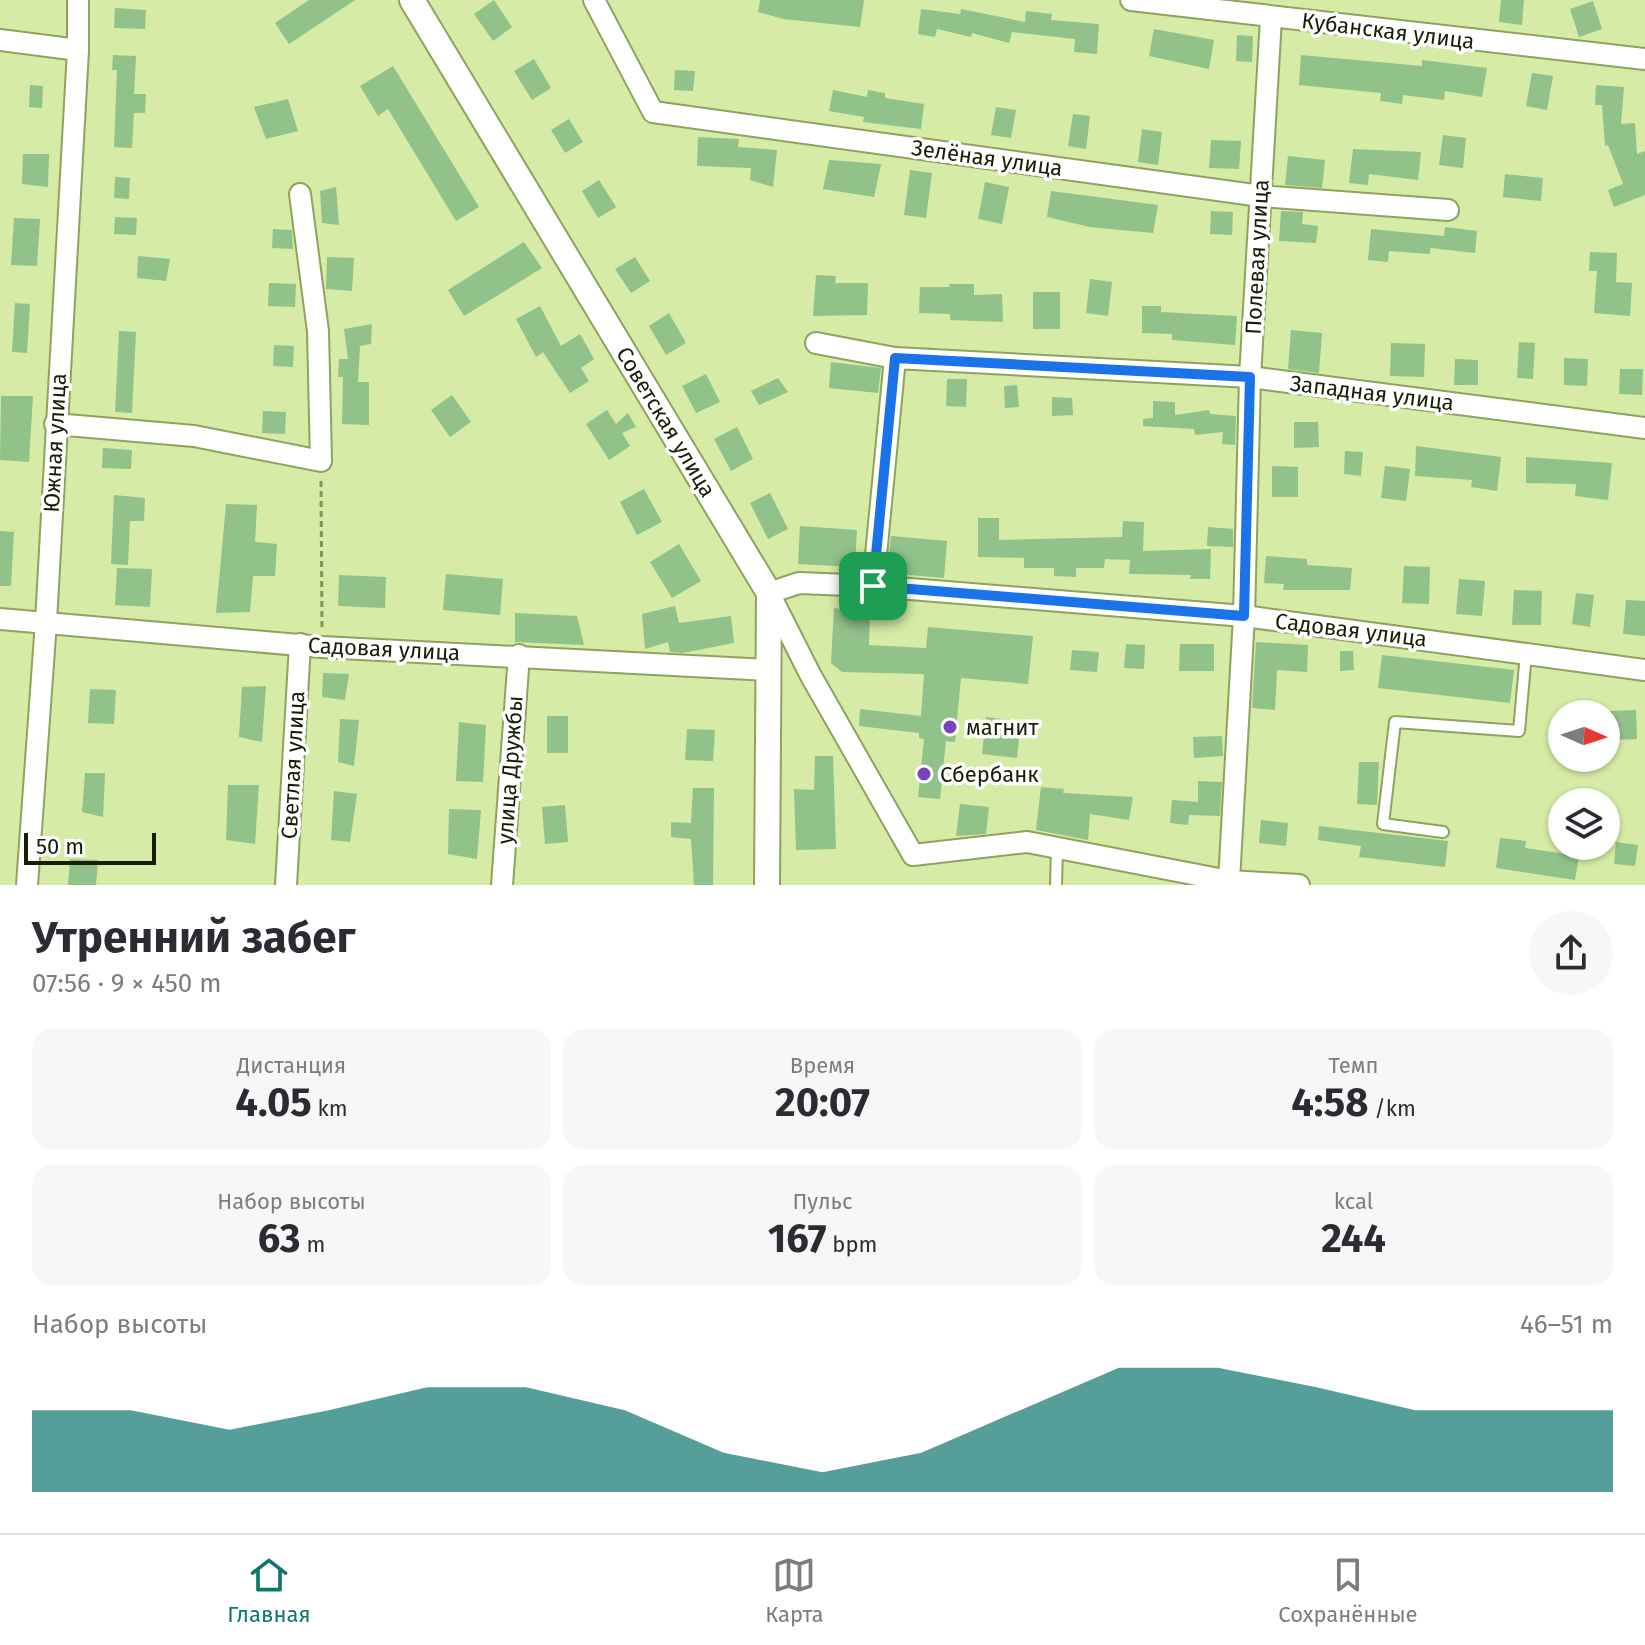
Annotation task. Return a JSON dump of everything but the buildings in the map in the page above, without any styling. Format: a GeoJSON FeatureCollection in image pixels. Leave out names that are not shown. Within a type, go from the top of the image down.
{"type":"FeatureCollection","features":[{"type":"Feature","properties":{"kind":"street","name":"Южная улица"},"geometry":{"type":"LineString","coordinates":[[27,885],[46,622],[78,50],[78,0]]}},
{"type":"Feature","properties":{"kind":"street","name":"Советская улица"},"geometry":{"type":"LineString","coordinates":[[412,0],[769,593]]}},
{"type":"Feature","properties":{"kind":"street","name":"Зелёная улица"},"geometry":{"type":"LineString","coordinates":[[594,0],[653,112],[1261,196],[1448,210]]}},
{"type":"Feature","properties":{"kind":"street","name":"Кубанская улица"},"geometry":{"type":"LineString","coordinates":[[1131,0],[1645,59]]}},
{"type":"Feature","properties":{"kind":"street","name":"Полевая улица"},"geometry":{"type":"LineString","coordinates":[[1229,881],[1244,616],[1250,377],[1271,18]]}},
{"type":"Feature","properties":{"kind":"street"},"geometry":{"type":"LineString","coordinates":[[0,40],[78,50]]}},
{"type":"Feature","properties":{"kind":"street"},"geometry":{"type":"LineString","coordinates":[[55,424],[194,436],[321,461],[318,331],[300,194]]}},
{"type":"Feature","properties":{"kind":"street","name":"Западная улица"},"geometry":{"type":"LineString","coordinates":[[816,343],[895,358],[1250,377],[1645,428]]}},
{"type":"Feature","properties":{"kind":"street"},"geometry":{"type":"LineString","coordinates":[[873,586],[895,358]]}},
{"type":"Feature","properties":{"kind":"street","name":"Садовая улица"},"geometry":{"type":"LineString","coordinates":[[769,593],[799,583],[873,586],[1244,616],[1645,670]]}},
{"type":"Feature","properties":{"kind":"street"},"geometry":{"type":"LineString","coordinates":[[767,885],[769,593]]}},
{"type":"Feature","properties":{"kind":"street"},"geometry":{"type":"LineString","coordinates":[[769,593],[811,676],[913,855],[1027,842],[1229,881],[1299,885]]}},
{"type":"Feature","properties":{"kind":"street","name":"Садовая улица"},"geometry":{"type":"LineString","coordinates":[[0,619],[322,647],[769,670]]}},
{"type":"Feature","properties":{"kind":"street","name":"Светлая улица"},"geometry":{"type":"LineString","coordinates":[[286,885],[300,644]]}},
{"type":"Feature","properties":{"kind":"street","name":"улица Дружбы"},"geometry":{"type":"LineString","coordinates":[[502,885],[519,655]]}},
{"type":"Feature","properties":{"kind":"lane"},"geometry":{"type":"LineString","coordinates":[[1443,832],[1383,824],[1395,722],[1519,731],[1526,652]]}},
{"type":"Feature","properties":{"kind":"lane"},"geometry":{"type":"LineString","coordinates":[[1056,885],[1057,848]]}},
{"type":"Feature","properties":{"kind":"path"},"geometry":{"type":"LineString","coordinates":[[321,461],[322,647]]}},
{"type":"Feature","properties":{"kind":"place","name":"магнит"},"geometry":{"type":"Point","coordinates":[950,727]}},
{"type":"Feature","properties":{"kind":"place","name":"Сбербанк"},"geometry":{"type":"Point","coordinates":[924,774]}},
{"type":"Feature","properties":{"kind":"route"},"geometry":{"type":"LineString","coordinates":[[895,358],[1250,377],[1244,616],[873,586],[895,358]]}}]}
